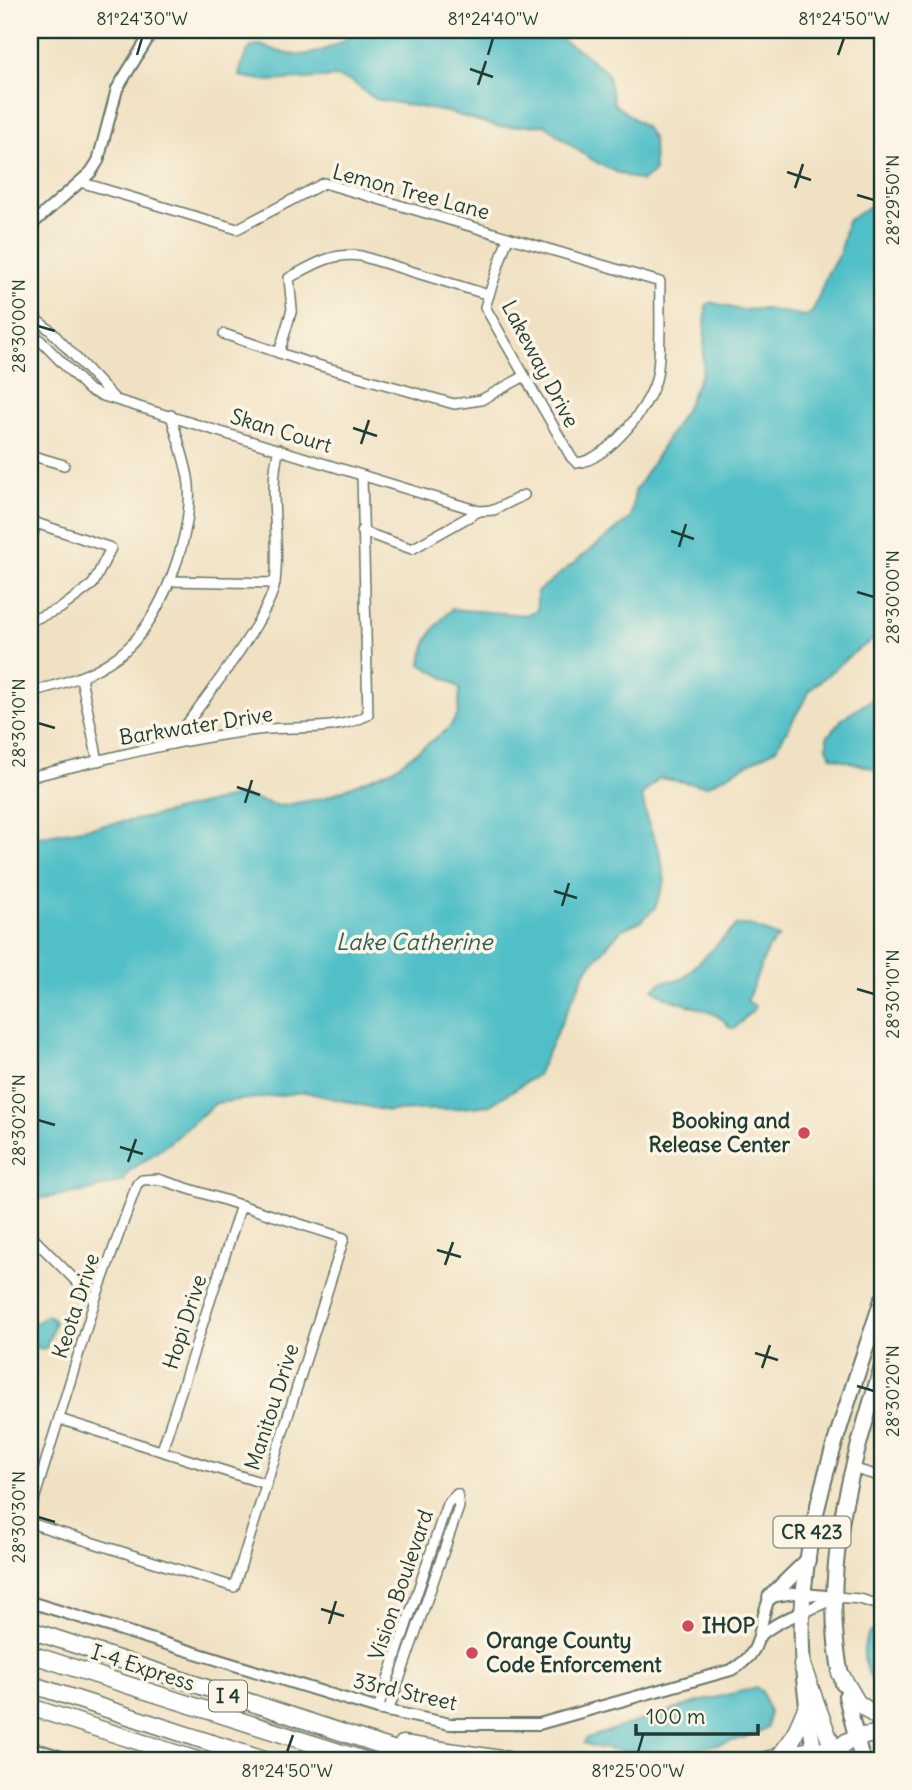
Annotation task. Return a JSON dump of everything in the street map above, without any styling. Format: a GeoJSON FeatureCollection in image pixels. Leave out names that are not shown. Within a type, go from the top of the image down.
{"type":"FeatureCollection","features":[{"type":"Feature","properties":{"kind":"highway","name":"I 4"},"geometry":{"type":"LineString","coordinates":[[30,1630],[426,1760]]}},
{"type":"Feature","properties":{"kind":"highway","name":"I-4 Express"},"geometry":{"type":"LineString","coordinates":[[30,1654],[363,1760]]}},
{"type":"Feature","properties":{"kind":"highway"},"geometry":{"type":"LineString","coordinates":[[802,1665],[836,1758]]}},
{"type":"Feature","properties":{"kind":"highway"},"geometry":{"type":"LineString","coordinates":[[840,1673],[857,1702],[882,1721]]}},
{"type":"Feature","properties":{"kind":"highway"},"geometry":{"type":"LineString","coordinates":[[30,1684],[264,1760]]}},
{"type":"Feature","properties":{"kind":"highway"},"geometry":{"type":"LineString","coordinates":[[772,1759],[793,1738],[807,1706]]}},
{"type":"Feature","properties":{"kind":"highway"},"geometry":{"type":"LineString","coordinates":[[30,1707],[197,1760]]}},
{"type":"Feature","properties":{"kind":"highway"},"geometry":{"type":"LineString","coordinates":[[302,1721],[464,1756],[507,1760]]}},
{"type":"Feature","properties":{"kind":"highway"},"geometry":{"type":"LineString","coordinates":[[836,1758],[855,1736],[882,1734]]}},
{"type":"Feature","properties":{"kind":"highway"},"geometry":{"type":"LineString","coordinates":[[772,1759],[815,1755],[836,1758]]}},
{"type":"Feature","properties":{"kind":"main road"},"geometry":{"type":"LineString","coordinates":[[881,1304],[882,1330]]}},
{"type":"Feature","properties":{"kind":"main road","name":"CR 423"},"geometry":{"type":"LineString","coordinates":[[815,1755],[802,1665],[802,1615],[808,1560],[824,1483],[881,1304]]}},
{"type":"Feature","properties":{"kind":"main road","name":"CR 423"},"geometry":{"type":"LineString","coordinates":[[862,1760],[840,1673],[836,1597],[841,1527],[852,1468],[882,1367]]}},
{"type":"Feature","properties":{"kind":"main road"},"geometry":{"type":"LineString","coordinates":[[770,1597],[808,1560]]}},
{"type":"Feature","properties":{"kind":"street"},"geometry":{"type":"LineString","coordinates":[[30,226],[80,182],[98,161],[117,89],[153,30]]}},
{"type":"Feature","properties":{"kind":"street","name":"Lemon Tree Lane"},"geometry":{"type":"LineString","coordinates":[[80,182],[237,229],[324,183],[660,282],[657,376],[649,395],[620,438],[589,462],[577,463]]}},
{"type":"Feature","properties":{"kind":"street","name":"Lakeway Drive"},"geometry":{"type":"LineString","coordinates":[[508,237],[485,307],[523,377],[577,463]]}},
{"type":"Feature","properties":{"kind":"street"},"geometry":{"type":"LineString","coordinates":[[279,352],[292,309],[289,278],[328,257],[343,254],[361,256],[489,295]]}},
{"type":"Feature","properties":{"kind":"street","name":"Skan Court"},"geometry":{"type":"LineString","coordinates":[[30,315],[50,330],[113,397]]}},
{"type":"Feature","properties":{"kind":"street","name":"Skan Court"},"geometry":{"type":"LineString","coordinates":[[30,330],[89,390],[478,511]]}},
{"type":"Feature","properties":{"kind":"street"},"geometry":{"type":"LineString","coordinates":[[224,334],[454,404],[481,400],[523,377]]}},
{"type":"Feature","properties":{"kind":"street"},"geometry":{"type":"LineString","coordinates":[[30,692],[81,678],[120,655],[133,643],[151,618],[170,581],[184,541],[189,480],[171,415]]}},
{"type":"Feature","properties":{"kind":"street"},"geometry":{"type":"LineString","coordinates":[[172,744],[254,627],[275,583],[272,489],[279,449]]}},
{"type":"Feature","properties":{"kind":"street"},"geometry":{"type":"LineString","coordinates":[[30,455],[64,465]]}},
{"type":"Feature","properties":{"kind":"street"},"geometry":{"type":"LineString","coordinates":[[362,475],[361,531],[412,549],[478,511],[494,510],[524,495]]}},
{"type":"Feature","properties":{"kind":"street"},"geometry":{"type":"LineString","coordinates":[[30,544],[33,522],[111,548],[93,584],[61,608],[30,621]]}},
{"type":"Feature","properties":{"kind":"street","name":"Barkwater Drive"},"geometry":{"type":"LineString","coordinates":[[30,777],[172,744],[259,730],[346,726],[368,715],[361,531]]}},
{"type":"Feature","properties":{"kind":"street"},"geometry":{"type":"LineString","coordinates":[[170,581],[275,583]]}},
{"type":"Feature","properties":{"kind":"street"},"geometry":{"type":"LineString","coordinates":[[81,678],[98,761]]}},
{"type":"Feature","properties":{"kind":"street","name":"Keota Drive"},"geometry":{"type":"LineString","coordinates":[[30,1513],[95,1300],[132,1191],[142,1180],[158,1179],[241,1205]]}},
{"type":"Feature","properties":{"kind":"street","name":"Manitou Drive"},"geometry":{"type":"LineString","coordinates":[[30,1523],[234,1587],[344,1238],[241,1205]]}},
{"type":"Feature","properties":{"kind":"street","name":"Hopi Drive"},"geometry":{"type":"LineString","coordinates":[[162,1450],[241,1205]]}},
{"type":"Feature","properties":{"kind":"street"},"geometry":{"type":"LineString","coordinates":[[30,1236],[95,1300]]}},
{"type":"Feature","properties":{"kind":"street"},"geometry":{"type":"LineString","coordinates":[[59,1419],[266,1484]]}},
{"type":"Feature","properties":{"kind":"street"},"geometry":{"type":"LineString","coordinates":[[852,1468],[882,1477]]}},
{"type":"Feature","properties":{"kind":"street","name":"Vision Boulevard"},"geometry":{"type":"LineString","coordinates":[[457,1494],[459,1507],[383,1710],[447,1504],[457,1494]]}},
{"type":"Feature","properties":{"kind":"street"},"geometry":{"type":"LineString","coordinates":[[770,1597],[789,1593],[804,1594],[860,1599],[882,1606]]}},
{"type":"Feature","properties":{"kind":"street","name":"33rd Street"},"geometry":{"type":"LineString","coordinates":[[30,1602],[383,1710],[433,1721],[485,1726],[555,1721],[731,1670],[751,1658],[770,1597]]}},
{"type":"Feature","properties":{"kind":"street","name":"33rd Street"},"geometry":{"type":"LineString","coordinates":[[760,1636],[779,1621],[802,1615],[836,1597]]}},
{"type":"Feature","properties":{"kind":"street"},"geometry":{"type":"LineString","coordinates":[[30,1747],[71,1760]]}},
{"type":"Feature","properties":{"kind":"water"},"geometry":{"type":"Polygon","coordinates":[[[361,30],[544,30],[581,51],[607,73],[614,104],[645,127],[653,140],[654,172],[642,181],[613,171],[590,158],[545,125],[499,127],[447,112],[375,99],[351,81],[336,77],[268,81],[239,76],[244,59],[254,45],[287,54],[315,53],[332,47],[361,30]]]}},
{"type":"Feature","properties":{"kind":"water","name":"Lake Catherine"},"geometry":{"type":"Polygon","coordinates":[[[878,201],[882,202],[882,634],[853,653],[811,689],[776,749],[707,786],[659,778],[642,795],[647,820],[660,853],[665,881],[655,908],[641,921],[621,930],[586,970],[537,1075],[490,1105],[453,1109],[387,1111],[305,1092],[216,1103],[164,1147],[128,1172],[124,1181],[88,1191],[30,1200],[30,838],[150,817],[240,795],[280,806],[324,798],[393,769],[448,729],[458,714],[460,689],[421,664],[427,641],[440,621],[452,609],[526,615],[537,610],[537,592],[631,518],[635,491],[685,410],[703,370],[706,306],[711,302],[740,310],[765,309],[806,316],[813,311],[828,272],[839,255],[847,221],[878,201]]]}},
{"type":"Feature","properties":{"kind":"water"},"geometry":{"type":"Polygon","coordinates":[[[882,693],[882,771],[832,757],[827,747],[827,737],[843,718],[882,693]]]}},
{"type":"Feature","properties":{"kind":"water"},"geometry":{"type":"Polygon","coordinates":[[[737,925],[749,925],[779,937],[768,948],[747,1001],[755,1006],[754,1009],[735,1028],[730,1028],[723,1020],[705,1010],[673,1000],[653,989],[662,982],[682,979],[737,925]]]}},
{"type":"Feature","properties":{"kind":"water"},"geometry":{"type":"Polygon","coordinates":[[[47,1315],[55,1321],[46,1349],[30,1347],[30,1321],[36,1323],[47,1315]]]}},
{"type":"Feature","properties":{"kind":"water"},"geometry":{"type":"Polygon","coordinates":[[[882,1630],[882,1695],[868,1673],[864,1646],[872,1631],[882,1630]]]}},
{"type":"Feature","properties":{"kind":"water"},"geometry":{"type":"Polygon","coordinates":[[[755,1688],[762,1691],[769,1713],[767,1727],[751,1735],[729,1742],[677,1750],[623,1751],[584,1743],[587,1738],[698,1702],[755,1688]]]}},
{"type":"Feature","properties":{"kind":"place","name":"Booking and Release Center"},"geometry":{"type":"Point","coordinates":[804,1133]}},
{"type":"Feature","properties":{"kind":"place","name":"IHOP"},"geometry":{"type":"Point","coordinates":[688,1626]}},
{"type":"Feature","properties":{"kind":"place","name":"Orange County Code Enforcement"},"geometry":{"type":"Point","coordinates":[472,1653]}}]}
